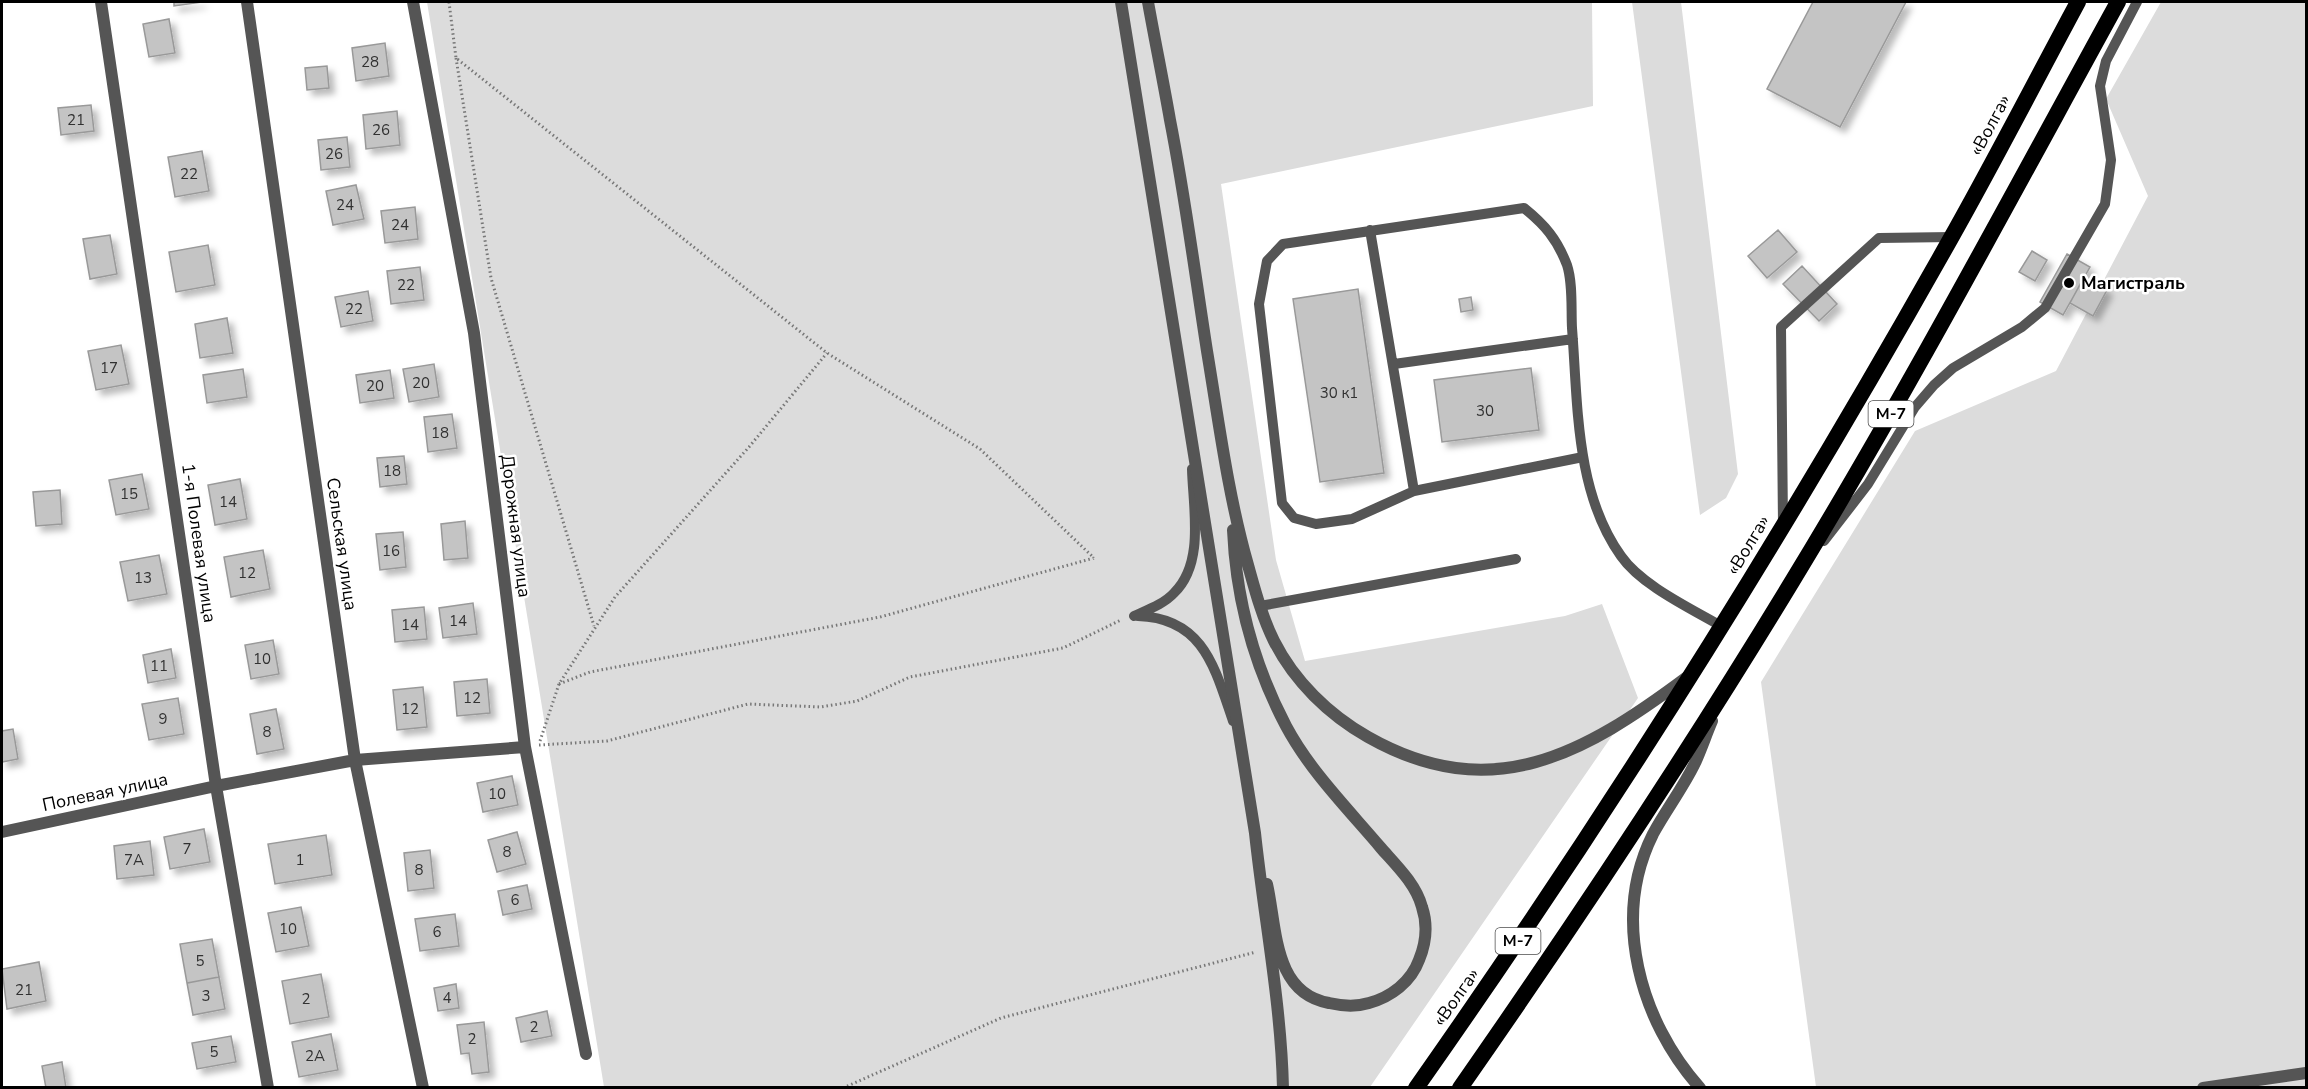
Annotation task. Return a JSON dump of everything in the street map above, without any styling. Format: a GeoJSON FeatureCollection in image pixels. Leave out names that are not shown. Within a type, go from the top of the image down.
{"type":"FeatureCollection","features":[{"type":"Feature","properties":{"kind":"highway","name":"«Волга»"},"geometry":{"type":"LineString","coordinates":[[1416,1088],[1538,911],[1658,728],[1783,525],[1952,237],[2078,2]]}},
{"type":"Feature","properties":{"kind":"highway","name":"М-7"},"geometry":{"type":"LineString","coordinates":[[1460,1088],[1549,960],[1793,581],[1900,399],[2118,2]]}},
{"type":"Feature","properties":{"kind":"street","name":"1-я Полевая улица"},"geometry":{"type":"LineString","coordinates":[[101,2],[216,786],[268,1088]]}},
{"type":"Feature","properties":{"kind":"street","name":"Сельская улица"},"geometry":{"type":"LineString","coordinates":[[247,2],[355,760],[423,1088]]}},
{"type":"Feature","properties":{"kind":"street","name":"Дорожная улица"},"geometry":{"type":"LineString","coordinates":[[413,2],[474,333],[532,746],[586,1054]]}},
{"type":"Feature","properties":{"kind":"street"},"geometry":{"type":"LineString","coordinates":[[1121,2],[1255,833],[1276,990],[1283,1088]]}},
{"type":"Feature","properties":{"kind":"street"},"geometry":{"type":"LineString","coordinates":[[1148,2],[1173,133],[1233,510],[1260,606],[1273,640],[1288,666],[1310,693],[1347,725],[1382,745],[1420,761],[1452,769],[1512,768],[1542,762],[1570,751],[1649,705],[1690,675]]}},
{"type":"Feature","properties":{"kind":"street"},"geometry":{"type":"LineString","coordinates":[[1233,510],[1235,575],[1252,646],[1270,692],[1308,761],[1409,881],[1422,906],[1426,930],[1423,950],[1417,968],[1405,983],[1388,996],[1368,1004],[1343,1006],[1322,1002],[1304,992],[1289,978],[1279,955],[1273,911],[1255,833]]}},
{"type":"Feature","properties":{"kind":"street"},"geometry":{"type":"LineString","coordinates":[[1700,1088],[1678,1063],[1649,1008],[1635,954],[1635,900],[1643,860],[1653,835],[1695,764],[1725,688]]}},
{"type":"Feature","properties":{"kind":"street","name":"Полевая улица"},"geometry":{"type":"LineString","coordinates":[[2,832],[216,786],[355,760],[532,746]]}},
{"type":"Feature","properties":{"kind":"street"},"geometry":{"type":"LineString","coordinates":[[2202,1088],[2307,1073]]}},
{"type":"Feature","properties":{"kind":"lane"},"geometry":{"type":"LineString","coordinates":[[1793,581],[1868,484],[1915,407],[1934,385],[1953,368],[2022,327],[2045,309],[2105,204],[2111,160],[2100,86],[2106,60],[2137,2]]}},
{"type":"Feature","properties":{"kind":"lane"},"geometry":{"type":"LineString","coordinates":[[1583,458],[1414,491],[1352,519],[1316,524],[1294,518],[1282,503],[1259,304],[1267,261],[1283,244],[1524,208],[1549,229],[1568,267],[1583,458],[1591,491],[1621,557],[1644,579],[1721,626]]}},
{"type":"Feature","properties":{"kind":"lane"},"geometry":{"type":"LineString","coordinates":[[1370,230],[1414,491]]}},
{"type":"Feature","properties":{"kind":"lane"},"geometry":{"type":"LineString","coordinates":[[1783,525],[1782,327],[1879,238],[1952,237]]}},
{"type":"Feature","properties":{"kind":"lane"},"geometry":{"type":"LineString","coordinates":[[1394,364],[1573,339]]}},
{"type":"Feature","properties":{"kind":"lane"},"geometry":{"type":"LineString","coordinates":[[1134,616],[1174,594],[1191,567],[1194,551],[1191,435]]}},
{"type":"Feature","properties":{"kind":"lane"},"geometry":{"type":"LineString","coordinates":[[1260,606],[1516,559]]}},
{"type":"Feature","properties":{"kind":"lane"},"geometry":{"type":"LineString","coordinates":[[1134,616],[1154,617],[1170,622],[1188,632],[1202,645],[1213,663],[1240,741]]}},
{"type":"Feature","properties":{"kind":"path"},"geometry":{"type":"LineString","coordinates":[[449,2],[491,278],[594,626]]}},
{"type":"Feature","properties":{"kind":"path"},"geometry":{"type":"LineString","coordinates":[[456,58],[827,353],[980,449],[1094,558],[880,617],[590,672],[559,684]]}},
{"type":"Feature","properties":{"kind":"path"},"geometry":{"type":"LineString","coordinates":[[827,353],[748,447],[615,597],[594,626],[559,684],[532,746],[607,741],[748,704],[821,707],[857,701],[910,677],[1063,648],[1110,623],[1134,616]]}},
{"type":"Feature","properties":{"kind":"path"},"geometry":{"type":"LineString","coordinates":[[843,1088],[1001,1018],[1269,949]]}},
{"type":"Feature","properties":{"kind":"shaded area"},"geometry":{"type":"Polygon","coordinates":[[[427,2],[1592,2],[1593,106],[1221,184],[1276,560],[1305,661],[1565,616],[1602,604],[1638,698],[1370,1087],[604,1087],[427,2]]]}},
{"type":"Feature","properties":{"kind":"shaded area"},"geometry":{"type":"Polygon","coordinates":[[[1632,2],[1681,2],[1738,474],[1726,498],[1700,515],[1632,2]]]}},
{"type":"Feature","properties":{"kind":"shaded area"},"geometry":{"type":"Polygon","coordinates":[[[2161,2],[2306,2],[2306,1087],[1816,1087],[1761,682],[1915,431],[2056,371],[2148,196],[2106,99],[2161,2]]]}},
{"type":"Feature","properties":{"kind":"building"},"geometry":{"type":"Polygon","coordinates":[[[174,2],[202,2],[174,6],[174,2]]]}},
{"type":"Feature","properties":{"kind":"building"},"geometry":{"type":"Polygon","coordinates":[[[1813,2],[1906,2],[1840,127],[1767,89],[1813,2]]]}},
{"type":"Feature","properties":{"kind":"building"},"geometry":{"type":"Polygon","coordinates":[[[169,19],[175,53],[149,57],[143,24],[169,19]]]}},
{"type":"Feature","properties":{"kind":"building"},"geometry":{"type":"Polygon","coordinates":[[[385,43],[389,76],[356,81],[352,48],[385,43]]]}},
{"type":"Feature","properties":{"kind":"building"},"geometry":{"type":"Polygon","coordinates":[[[327,66],[329,88],[307,90],[305,68],[327,66]]]}},
{"type":"Feature","properties":{"kind":"building"},"geometry":{"type":"Polygon","coordinates":[[[91,105],[94,131],[61,135],[58,108],[91,105]]]}},
{"type":"Feature","properties":{"kind":"building"},"geometry":{"type":"Polygon","coordinates":[[[397,111],[400,145],[366,149],[363,115],[397,111]]]}},
{"type":"Feature","properties":{"kind":"building"},"geometry":{"type":"Polygon","coordinates":[[[347,137],[350,167],[321,170],[318,140],[347,137]]]}},
{"type":"Feature","properties":{"kind":"building"},"geometry":{"type":"Polygon","coordinates":[[[202,151],[209,191],[175,197],[168,157],[202,151]]]}},
{"type":"Feature","properties":{"kind":"building"},"geometry":{"type":"Polygon","coordinates":[[[356,185],[364,219],[333,225],[326,191],[356,185]]]}},
{"type":"Feature","properties":{"kind":"building"},"geometry":{"type":"Polygon","coordinates":[[[415,207],[418,239],[385,243],[381,211],[415,207]]]}},
{"type":"Feature","properties":{"kind":"building"},"geometry":{"type":"Polygon","coordinates":[[[1778,230],[1797,252],[1767,278],[1748,256],[1778,230]]]}},
{"type":"Feature","properties":{"kind":"building"},"geometry":{"type":"Polygon","coordinates":[[[110,235],[117,274],[90,279],[83,239],[110,235]]]}},
{"type":"Feature","properties":{"kind":"building"},"geometry":{"type":"Polygon","coordinates":[[[208,245],[215,285],[176,292],[169,252],[208,245]]]}},
{"type":"Feature","properties":{"kind":"building"},"geometry":{"type":"Polygon","coordinates":[[[2032,251],[2047,260],[2035,281],[2019,272],[2032,251]]]}},
{"type":"Feature","properties":{"kind":"building"},"geometry":{"type":"Polygon","coordinates":[[[2067,254],[2090,267],[2063,315],[2040,302],[2067,254]]]}},
{"type":"Feature","properties":{"kind":"building"},"geometry":{"type":"Polygon","coordinates":[[[1802,266],[1837,304],[1819,321],[1783,284],[1802,266]]]}},
{"type":"Feature","properties":{"kind":"building"},"geometry":{"type":"Polygon","coordinates":[[[420,267],[424,300],[391,304],[387,271],[420,267]]]}},
{"type":"Feature","properties":{"kind":"building"},"geometry":{"type":"Polygon","coordinates":[[[2084,277],[2107,290],[2093,316],[2070,303],[2084,277]]]}},
{"type":"Feature","properties":{"kind":"building"},"geometry":{"type":"Polygon","coordinates":[[[1358,289],[1384,473],[1320,482],[1293,299],[1358,289]]]}},
{"type":"Feature","properties":{"kind":"building"},"geometry":{"type":"Polygon","coordinates":[[[368,291],[373,321],[341,327],[335,297],[368,291]]]}},
{"type":"Feature","properties":{"kind":"building"},"geometry":{"type":"Polygon","coordinates":[[[1471,297],[1473,310],[1461,312],[1459,299],[1471,297]]]}},
{"type":"Feature","properties":{"kind":"building"},"geometry":{"type":"Polygon","coordinates":[[[227,318],[233,353],[200,358],[195,324],[227,318]]]}},
{"type":"Feature","properties":{"kind":"building"},"geometry":{"type":"Polygon","coordinates":[[[121,345],[129,384],[96,390],[88,351],[121,345]]]}},
{"type":"Feature","properties":{"kind":"building"},"geometry":{"type":"Polygon","coordinates":[[[434,364],[439,397],[409,402],[403,369],[434,364]]]}},
{"type":"Feature","properties":{"kind":"building"},"geometry":{"type":"Polygon","coordinates":[[[1531,368],[1539,430],[1442,442],[1434,380],[1531,368]]]}},
{"type":"Feature","properties":{"kind":"building"},"geometry":{"type":"Polygon","coordinates":[[[243,369],[247,397],[207,403],[203,375],[243,369]]]}},
{"type":"Feature","properties":{"kind":"building"},"geometry":{"type":"Polygon","coordinates":[[[390,370],[394,398],[360,403],[356,375],[390,370]]]}},
{"type":"Feature","properties":{"kind":"building"},"geometry":{"type":"Polygon","coordinates":[[[452,414],[457,448],[428,452],[424,417],[452,414]]]}},
{"type":"Feature","properties":{"kind":"building"},"geometry":{"type":"Polygon","coordinates":[[[404,456],[407,484],[380,487],[377,458],[404,456]]]}},
{"type":"Feature","properties":{"kind":"building"},"geometry":{"type":"Polygon","coordinates":[[[142,474],[149,509],[116,515],[109,480],[142,474]]]}},
{"type":"Feature","properties":{"kind":"building"},"geometry":{"type":"Polygon","coordinates":[[[240,479],[247,519],[215,525],[208,485],[240,479]]]}},
{"type":"Feature","properties":{"kind":"building"},"geometry":{"type":"Polygon","coordinates":[[[60,490],[62,524],[36,526],[33,492],[60,490]]]}},
{"type":"Feature","properties":{"kind":"building"},"geometry":{"type":"Polygon","coordinates":[[[465,521],[468,558],[444,560],[441,524],[465,521]]]}},
{"type":"Feature","properties":{"kind":"building"},"geometry":{"type":"Polygon","coordinates":[[[403,532],[406,567],[380,570],[376,534],[403,532]]]}},
{"type":"Feature","properties":{"kind":"building"},"geometry":{"type":"Polygon","coordinates":[[[263,550],[270,589],[231,597],[224,557],[263,550]]]}},
{"type":"Feature","properties":{"kind":"building"},"geometry":{"type":"Polygon","coordinates":[[[159,555],[167,594],[128,601],[120,562],[159,555]]]}},
{"type":"Feature","properties":{"kind":"building"},"geometry":{"type":"Polygon","coordinates":[[[473,603],[477,634],[443,638],[439,608],[473,603]]]}},
{"type":"Feature","properties":{"kind":"building"},"geometry":{"type":"Polygon","coordinates":[[[424,607],[427,639],[395,642],[392,610],[424,607]]]}},
{"type":"Feature","properties":{"kind":"building"},"geometry":{"type":"Polygon","coordinates":[[[273,640],[279,674],[251,679],[245,645],[273,640]]]}},
{"type":"Feature","properties":{"kind":"building"},"geometry":{"type":"Polygon","coordinates":[[[171,649],[176,678],[148,683],[143,655],[171,649]]]}},
{"type":"Feature","properties":{"kind":"building"},"geometry":{"type":"Polygon","coordinates":[[[487,679],[490,713],[457,716],[454,682],[487,679]]]}},
{"type":"Feature","properties":{"kind":"building"},"geometry":{"type":"Polygon","coordinates":[[[423,687],[427,727],[397,730],[393,690],[423,687]]]}},
{"type":"Feature","properties":{"kind":"building"},"geometry":{"type":"Polygon","coordinates":[[[178,698],[184,734],[149,740],[142,704],[178,698]]]}},
{"type":"Feature","properties":{"kind":"building"},"geometry":{"type":"Polygon","coordinates":[[[276,709],[284,749],[257,754],[250,714],[276,709]]]}},
{"type":"Feature","properties":{"kind":"building"},"geometry":{"type":"Polygon","coordinates":[[[13,729],[18,759],[2,762],[2,731],[13,729]]]}},
{"type":"Feature","properties":{"kind":"building"},"geometry":{"type":"Polygon","coordinates":[[[512,776],[518,805],[483,812],[477,783],[512,776]]]}},
{"type":"Feature","properties":{"kind":"building"},"geometry":{"type":"Polygon","coordinates":[[[204,829],[210,862],[170,869],[164,837],[204,829]]]}},
{"type":"Feature","properties":{"kind":"building"},"geometry":{"type":"Polygon","coordinates":[[[517,832],[526,864],[497,872],[488,840],[517,832]]]}},
{"type":"Feature","properties":{"kind":"building"},"geometry":{"type":"Polygon","coordinates":[[[326,835],[332,875],[275,884],[268,844],[326,835]]]}},
{"type":"Feature","properties":{"kind":"building"},"geometry":{"type":"Polygon","coordinates":[[[150,841],[154,875],[117,879],[114,846],[150,841]]]}},
{"type":"Feature","properties":{"kind":"building"},"geometry":{"type":"Polygon","coordinates":[[[430,850],[434,888],[408,891],[404,853],[430,850]]]}},
{"type":"Feature","properties":{"kind":"building"},"geometry":{"type":"Polygon","coordinates":[[[527,885],[532,909],[503,915],[498,891],[527,885]]]}},
{"type":"Feature","properties":{"kind":"building"},"geometry":{"type":"Polygon","coordinates":[[[301,907],[309,946],[276,952],[268,913],[301,907]]]}},
{"type":"Feature","properties":{"kind":"building"},"geometry":{"type":"Polygon","coordinates":[[[455,914],[459,946],[420,951],[415,919],[455,914]]]}},
{"type":"Feature","properties":{"kind":"building"},"geometry":{"type":"Polygon","coordinates":[[[212,939],[219,977],[187,983],[180,944],[212,939]]]}},
{"type":"Feature","properties":{"kind":"building"},"geometry":{"type":"Polygon","coordinates":[[[39,962],[46,1001],[7,1009],[2,969],[39,962]]]}},
{"type":"Feature","properties":{"kind":"building"},"geometry":{"type":"Polygon","coordinates":[[[321,974],[329,1017],[290,1024],[282,981],[321,974]]]}},
{"type":"Feature","properties":{"kind":"building"},"geometry":{"type":"Polygon","coordinates":[[[219,977],[225,1009],[193,1015],[187,983],[219,977]]]}},
{"type":"Feature","properties":{"kind":"building"},"geometry":{"type":"Polygon","coordinates":[[[456,984],[459,1008],[438,1011],[434,988],[456,984]]]}},
{"type":"Feature","properties":{"kind":"building"},"geometry":{"type":"Polygon","coordinates":[[[547,1011],[552,1036],[521,1042],[516,1018],[547,1011]]]}},
{"type":"Feature","properties":{"kind":"building"},"geometry":{"type":"Polygon","coordinates":[[[484,1022],[489,1072],[472,1074],[469,1053],[461,1054],[457,1025],[484,1022]]]}},
{"type":"Feature","properties":{"kind":"building"},"geometry":{"type":"Polygon","coordinates":[[[331,1034],[338,1070],[299,1077],[292,1042],[331,1034]]]}},
{"type":"Feature","properties":{"kind":"building"},"geometry":{"type":"Polygon","coordinates":[[[231,1036],[236,1062],[197,1069],[192,1043],[231,1036]]]}},
{"type":"Feature","properties":{"kind":"building"},"geometry":{"type":"Polygon","coordinates":[[[62,1062],[66,1088],[46,1088],[42,1066],[62,1062]]]}},
{"type":"Feature","properties":{"kind":"place","name":"Магистраль"},"geometry":{"type":"Point","coordinates":[2069,283]}}]}
